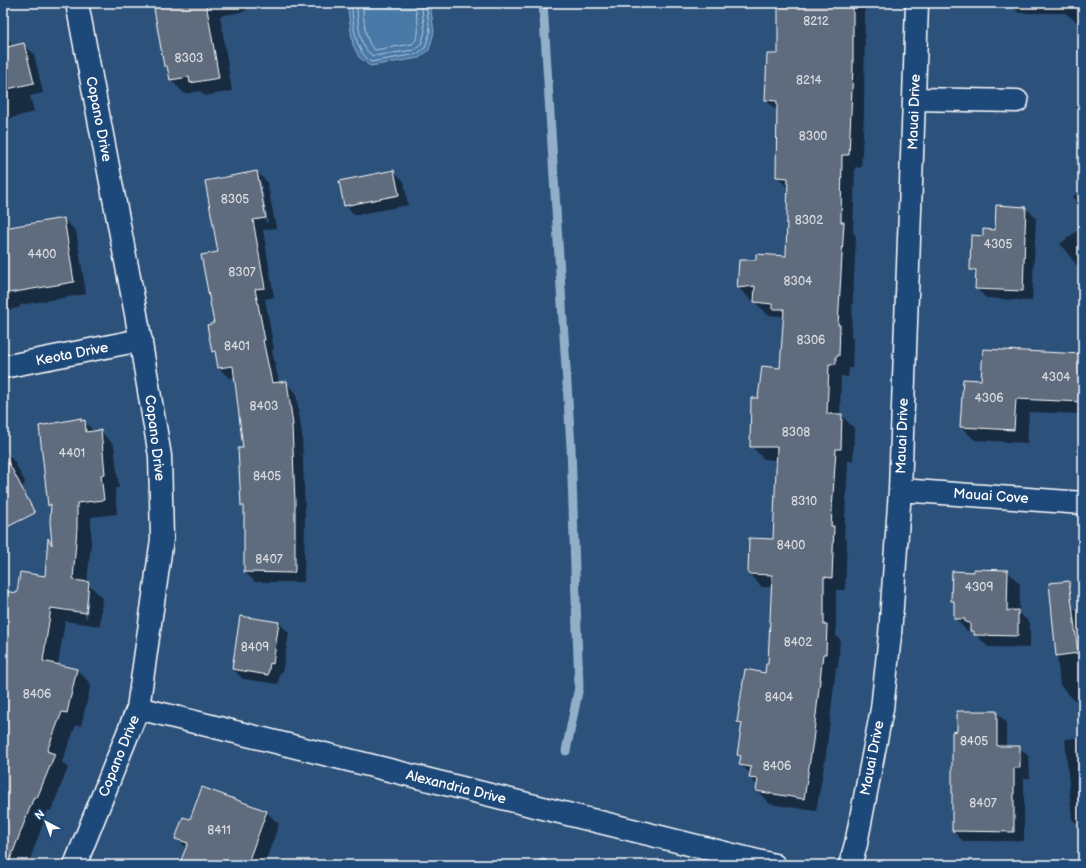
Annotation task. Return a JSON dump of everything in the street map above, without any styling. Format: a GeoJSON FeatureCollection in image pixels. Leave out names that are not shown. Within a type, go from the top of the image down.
{"type":"FeatureCollection","features":[{"type":"Feature","properties":{"kind":"street","name":"Copano Drive"},"geometry":{"type":"LineString","coordinates":[[75,865],[138,708],[162,538],[160,456],[140,340],[77,3]]}},
{"type":"Feature","properties":{"kind":"street","name":"Mauai Drive"},"geometry":{"type":"LineString","coordinates":[[850,865],[856,844],[882,709],[890,635],[900,490],[917,3]]}},
{"type":"Feature","properties":{"kind":"street"},"geometry":{"type":"LineString","coordinates":[[914,98],[1017,102]]}},
{"type":"Feature","properties":{"kind":"street","name":"Keota Drive"},"geometry":{"type":"LineString","coordinates":[[3,366],[140,340]]}},
{"type":"Feature","properties":{"kind":"street","name":"Mauai Cove"},"geometry":{"type":"LineString","coordinates":[[900,490],[1083,503]]}},
{"type":"Feature","properties":{"kind":"street","name":"Alexandria Drive"},"geometry":{"type":"LineString","coordinates":[[138,708],[774,865]]}},
{"type":"Feature","properties":{"kind":"water"},"geometry":{"type":"Polygon","coordinates":[[[347,3],[430,3],[434,32],[429,50],[419,58],[370,66],[359,57],[353,45],[347,3]]]}},
{"type":"Feature","properties":{"kind":"building"},"geometry":{"type":"Polygon","coordinates":[[[153,3],[206,3],[219,78],[190,83],[189,77],[170,80],[167,66],[164,66],[153,3]]]}},
{"type":"Feature","properties":{"kind":"building"},"geometry":{"type":"Polygon","coordinates":[[[778,3],[853,3],[853,68],[849,155],[842,155],[841,222],[844,222],[838,325],[840,325],[839,356],[836,356],[836,364],[829,364],[827,414],[842,414],[841,449],[836,449],[831,526],[834,526],[832,578],[824,577],[824,625],[827,625],[826,654],[823,654],[813,741],[804,799],[756,791],[758,779],[749,778],[751,767],[739,765],[741,756],[737,755],[742,723],[737,722],[745,669],[765,673],[766,664],[768,664],[772,575],[748,574],[749,538],[773,539],[777,447],[750,447],[751,398],[758,398],[762,366],[780,368],[784,309],[772,309],[772,304],[754,302],[755,286],[737,288],[739,260],[756,260],[756,254],[786,256],[788,178],[776,177],[777,101],[765,100],[767,54],[778,54],[778,3]]]}},
{"type":"Feature","properties":{"kind":"building"},"geometry":{"type":"Polygon","coordinates":[[[24,43],[34,83],[3,90],[3,48],[24,43]]]}},
{"type":"Feature","properties":{"kind":"building"},"geometry":{"type":"Polygon","coordinates":[[[394,170],[399,195],[344,206],[339,181],[394,170]]]}},
{"type":"Feature","properties":{"kind":"building"},"geometry":{"type":"Polygon","coordinates":[[[257,171],[266,218],[253,220],[265,288],[255,289],[265,340],[263,340],[272,383],[287,381],[293,425],[295,502],[294,573],[244,572],[244,506],[241,506],[238,448],[243,448],[233,366],[218,368],[215,351],[212,352],[207,325],[214,323],[201,255],[218,252],[205,181],[257,171]]]}},
{"type":"Feature","properties":{"kind":"building"},"geometry":{"type":"Polygon","coordinates":[[[996,205],[1026,207],[1023,291],[975,289],[976,270],[970,270],[971,235],[983,236],[983,229],[995,230],[996,205]]]}},
{"type":"Feature","properties":{"kind":"building"},"geometry":{"type":"Polygon","coordinates":[[[64,218],[74,282],[3,294],[3,228],[64,218]]]}},
{"type":"Feature","properties":{"kind":"building"},"geometry":{"type":"Polygon","coordinates":[[[983,349],[1083,354],[1083,402],[1016,399],[1014,430],[960,427],[963,379],[981,380],[983,349]]]}},
{"type":"Feature","properties":{"kind":"building"},"geometry":{"type":"Polygon","coordinates":[[[81,418],[81,421],[85,420],[86,432],[101,430],[105,474],[101,475],[104,500],[77,503],[77,528],[73,580],[89,582],[86,613],[51,608],[43,661],[77,669],[67,713],[62,712],[47,751],[55,754],[37,798],[34,797],[8,865],[3,865],[3,591],[17,593],[20,572],[45,576],[48,538],[52,545],[50,522],[51,504],[48,506],[39,426],[81,418]]]}},
{"type":"Feature","properties":{"kind":"building"},"geometry":{"type":"Polygon","coordinates":[[[3,452],[35,513],[3,529],[3,452]]]}},
{"type":"Feature","properties":{"kind":"building"},"geometry":{"type":"Polygon","coordinates":[[[974,569],[1008,570],[1007,611],[1018,610],[1018,636],[974,635],[974,631],[970,631],[970,623],[965,622],[965,619],[954,619],[954,601],[951,601],[952,571],[974,572],[974,569]]]}},
{"type":"Feature","properties":{"kind":"building"},"geometry":{"type":"Polygon","coordinates":[[[1069,581],[1078,653],[1056,656],[1049,583],[1069,581]]]}},
{"type":"Feature","properties":{"kind":"building"},"geometry":{"type":"Polygon","coordinates":[[[240,616],[279,622],[273,664],[270,663],[268,675],[232,669],[240,616]]]}},
{"type":"Feature","properties":{"kind":"building"},"geometry":{"type":"Polygon","coordinates":[[[957,711],[997,711],[997,746],[1020,746],[1020,768],[1014,768],[1014,832],[952,831],[952,732],[957,731],[957,711]]]}},
{"type":"Feature","properties":{"kind":"building"},"geometry":{"type":"Polygon","coordinates":[[[202,787],[267,811],[247,865],[179,865],[188,843],[175,839],[183,817],[190,819],[202,787]]]}},
{"type":"Feature","properties":{"kind":"waterway"},"geometry":{"type":"LineString","coordinates":[[543,3],[571,447],[579,687],[566,751]]}}]}
